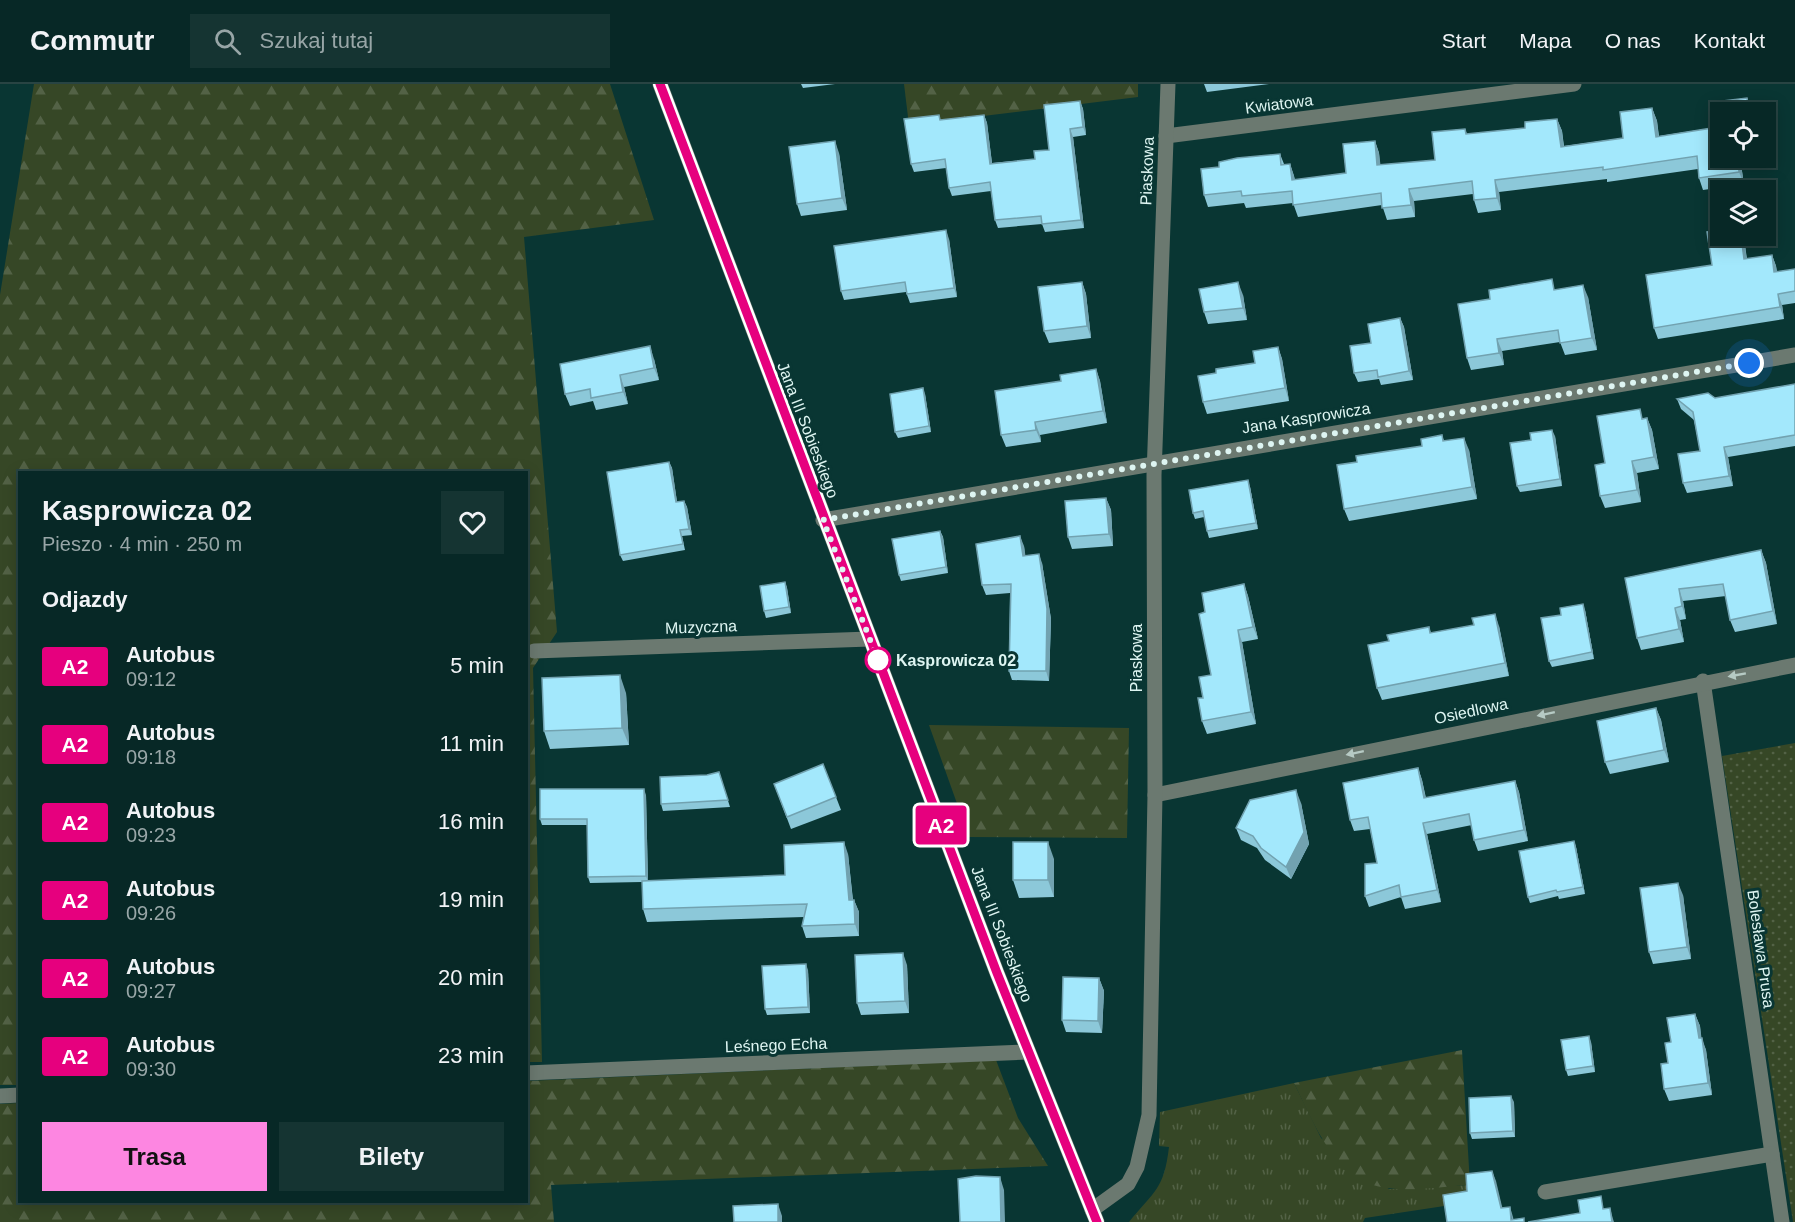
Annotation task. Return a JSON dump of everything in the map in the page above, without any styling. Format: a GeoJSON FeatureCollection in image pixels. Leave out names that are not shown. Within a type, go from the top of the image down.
{"type":"FeatureCollection","features":[{"type":"Feature","properties":{"kind":"street","name":"Jana III Sobieskiego"},"geometry":{"type":"LineString","coordinates":[[660,84],[823,520],[1027,1052],[1095,1216]]}},
{"type":"Feature","properties":{"kind":"street","name":"Piaskowa"},"geometry":{"type":"LineString","coordinates":[[1095,1216],[1128,1184],[1137,1167],[1149,1115],[1155,795],[1154,462],[1168,84]]}},
{"type":"Feature","properties":{"kind":"street","name":"Kwiatowa"},"geometry":{"type":"LineString","coordinates":[[1166,136],[1510,88],[1575,84]]}},
{"type":"Feature","properties":{"kind":"street","name":"Jana Kasprowicza"},"geometry":{"type":"LineString","coordinates":[[823,520],[1795,355]]}},
{"type":"Feature","properties":{"kind":"street","name":"Muzyczna"},"geometry":{"type":"LineString","coordinates":[[534,651],[870,639]]}},
{"type":"Feature","properties":{"kind":"street","name":"Osiedlowa"},"geometry":{"type":"LineString","coordinates":[[1155,795],[1703,681],[1795,665]]}},
{"type":"Feature","properties":{"kind":"street","name":"Bolesława Prusa"},"geometry":{"type":"LineString","coordinates":[[1703,681],[1782,1222]]}},
{"type":"Feature","properties":{"kind":"street","name":"Leśnego Echa"},"geometry":{"type":"LineString","coordinates":[[528,1073],[1027,1052]]}},
{"type":"Feature","properties":{"kind":"street"},"geometry":{"type":"LineString","coordinates":[[0,1096],[18,1095]]}},
{"type":"Feature","properties":{"kind":"street"},"geometry":{"type":"LineString","coordinates":[[1545,1191],[1772,1154]]}},
{"type":"Feature","properties":{"kind":"green space"},"geometry":{"type":"Polygon","coordinates":[[[34,84],[610,84],[654,220],[524,237],[557,632],[533,668],[542,1062],[528,1062],[528,471],[18,471],[18,1085],[0,1085],[0,295],[34,84]]]}},
{"type":"Feature","properties":{"kind":"green space"},"geometry":{"type":"Polygon","coordinates":[[[904,84],[1138,84],[1138,97],[909,125],[904,84]]]}},
{"type":"Feature","properties":{"kind":"green space"},"geometry":{"type":"Polygon","coordinates":[[[929,725],[1129,728],[1127,838],[969,837],[929,725]]]}},
{"type":"Feature","properties":{"kind":"green space"},"geometry":{"type":"Polygon","coordinates":[[[1795,743],[1795,1222],[1793,1222],[1722,756],[1795,743]]]}},
{"type":"Feature","properties":{"kind":"green space"},"geometry":{"type":"Polygon","coordinates":[[[1462,1050],[1470,1185],[1397,1189],[1369,1183],[1354,1175],[1329,1149],[1294,1083],[1462,1050]]]}},
{"type":"Feature","properties":{"kind":"green space"},"geometry":{"type":"Polygon","coordinates":[[[996,1060],[1018,1118],[1048,1166],[551,1185],[554,1222],[0,1222],[0,1104],[18,1103],[18,1203],[528,1203],[528,1081],[996,1060]]]}},
{"type":"Feature","properties":{"kind":"green space"},"geometry":{"type":"Polygon","coordinates":[[[1294,1083],[1321,1138],[1389,1189],[1470,1185],[1464,1203],[1365,1218],[1363,1222],[1129,1222],[1156,1189],[1164,1172],[1169,1147],[1159,1146],[1160,1112],[1294,1083]]]}},
{"type":"Feature","properties":{"kind":"building"},"geometry":{"type":"Polygon","coordinates":[[[1747,98],[1748,102],[1715,102],[1747,98]]]}},
{"type":"Feature","properties":{"kind":"building"},"geometry":{"type":"Polygon","coordinates":[[[1080,101],[1083,127],[1070,129],[1081,220],[1042,224],[1041,216],[995,220],[990,182],[949,188],[945,159],[911,164],[904,119],[939,115],[940,120],[984,115],[990,164],[1035,159],[1034,151],[1049,150],[1044,105],[1080,101]]]}},
{"type":"Feature","properties":{"kind":"building"},"geometry":{"type":"Polygon","coordinates":[[[1652,108],[1656,137],[1710,128],[1710,168],[1739,168],[1739,172],[1699,178],[1697,156],[1603,170],[1603,167],[1495,180],[1497,198],[1474,200],[1472,181],[1409,189],[1411,205],[1382,208],[1381,193],[1293,205],[1292,191],[1242,196],[1241,191],[1204,195],[1201,169],[1219,167],[1219,162],[1237,158],[1280,154],[1281,165],[1290,164],[1292,180],[1346,173],[1343,144],[1375,141],[1377,165],[1435,160],[1432,132],[1465,129],[1466,134],[1525,128],[1525,122],[1557,119],[1561,147],[1623,138],[1620,112],[1652,108]]]}},
{"type":"Feature","properties":{"kind":"building"},"geometry":{"type":"Polygon","coordinates":[[[835,141],[842,198],[797,204],[789,147],[835,141]]]}},
{"type":"Feature","properties":{"kind":"building"},"geometry":{"type":"Polygon","coordinates":[[[946,230],[954,288],[907,294],[905,282],[841,291],[834,246],[946,230]]]}},
{"type":"Feature","properties":{"kind":"building"},"geometry":{"type":"Polygon","coordinates":[[[1707,232],[1710,232],[1710,246],[1742,246],[1744,259],[1772,255],[1774,272],[1795,269],[1795,291],[1778,294],[1780,307],[1654,328],[1646,275],[1712,265],[1707,232]]]}},
{"type":"Feature","properties":{"kind":"building"},"geometry":{"type":"Polygon","coordinates":[[[1552,279],[1554,290],[1583,285],[1592,338],[1560,343],[1558,330],[1497,339],[1499,353],[1467,358],[1458,304],[1490,299],[1489,290],[1552,279]]]}},
{"type":"Feature","properties":{"kind":"building"},"geometry":{"type":"Polygon","coordinates":[[[1082,282],[1087,326],[1044,331],[1038,287],[1082,282]]]}},
{"type":"Feature","properties":{"kind":"building"},"geometry":{"type":"Polygon","coordinates":[[[1238,282],[1243,308],[1204,312],[1199,289],[1238,282]]]}},
{"type":"Feature","properties":{"kind":"building"},"geometry":{"type":"Polygon","coordinates":[[[1400,318],[1409,371],[1378,377],[1377,370],[1354,373],[1350,346],[1371,343],[1368,324],[1400,318]]]}},
{"type":"Feature","properties":{"kind":"building"},"geometry":{"type":"Polygon","coordinates":[[[650,346],[654,368],[620,375],[623,392],[591,398],[590,389],[565,394],[560,364],[650,346]]]}},
{"type":"Feature","properties":{"kind":"building"},"geometry":{"type":"Polygon","coordinates":[[[1278,347],[1285,388],[1203,402],[1198,376],[1216,373],[1216,369],[1255,363],[1253,351],[1278,347]]]}},
{"type":"Feature","properties":{"kind":"building"},"geometry":{"type":"Polygon","coordinates":[[[1096,369],[1103,411],[1035,422],[1036,430],[1001,435],[995,391],[1061,381],[1060,375],[1096,369]]]}},
{"type":"Feature","properties":{"kind":"building"},"geometry":{"type":"Polygon","coordinates":[[[1795,384],[1795,435],[1724,447],[1729,476],[1683,483],[1678,454],[1700,451],[1693,412],[1677,399],[1708,393],[1715,398],[1795,384]]]}},
{"type":"Feature","properties":{"kind":"building"},"geometry":{"type":"Polygon","coordinates":[[[923,388],[929,426],[895,432],[890,394],[923,388]]]}},
{"type":"Feature","properties":{"kind":"building"},"geometry":{"type":"Polygon","coordinates":[[[1640,409],[1642,419],[1647,418],[1654,457],[1632,461],[1637,490],[1600,496],[1595,465],[1605,463],[1597,416],[1640,409]]]}},
{"type":"Feature","properties":{"kind":"building"},"geometry":{"type":"Polygon","coordinates":[[[1552,430],[1560,479],[1517,486],[1510,443],[1531,440],[1530,433],[1552,430]]]}},
{"type":"Feature","properties":{"kind":"building"},"geometry":{"type":"Polygon","coordinates":[[[1442,435],[1443,441],[1464,438],[1472,487],[1344,509],[1337,465],[1357,462],[1356,456],[1422,446],[1421,439],[1442,435]]]}},
{"type":"Feature","properties":{"kind":"building"},"geometry":{"type":"Polygon","coordinates":[[[669,462],[676,502],[684,501],[689,529],[680,530],[683,544],[620,555],[607,472],[669,462]]]}},
{"type":"Feature","properties":{"kind":"building"},"geometry":{"type":"Polygon","coordinates":[[[1248,480],[1256,523],[1207,531],[1203,511],[1193,513],[1189,490],[1248,480]]]}},
{"type":"Feature","properties":{"kind":"building"},"geometry":{"type":"Polygon","coordinates":[[[1106,498],[1109,534],[1068,537],[1065,501],[1106,498]]]}},
{"type":"Feature","properties":{"kind":"building"},"geometry":{"type":"Polygon","coordinates":[[[940,531],[946,567],[899,575],[892,539],[940,531]]]}},
{"type":"Feature","properties":{"kind":"building"},"geometry":{"type":"Polygon","coordinates":[[[1020,536],[1023,556],[1039,554],[1047,609],[1046,671],[1009,671],[1011,584],[982,585],[976,544],[1020,536]]]}},
{"type":"Feature","properties":{"kind":"building"},"geometry":{"type":"Polygon","coordinates":[[[1761,550],[1773,611],[1730,620],[1723,584],[1679,589],[1682,606],[1675,608],[1679,629],[1637,638],[1625,578],[1761,550]]]}},
{"type":"Feature","properties":{"kind":"building"},"geometry":{"type":"Polygon","coordinates":[[[785,582],[789,607],[764,611],[760,586],[785,582]]]}},
{"type":"Feature","properties":{"kind":"building"},"geometry":{"type":"Polygon","coordinates":[[[1244,584],[1253,627],[1238,630],[1251,712],[1202,721],[1198,698],[1203,698],[1199,677],[1211,675],[1199,614],[1205,612],[1202,593],[1244,584]]]}},
{"type":"Feature","properties":{"kind":"building"},"geometry":{"type":"Polygon","coordinates":[[[1583,604],[1592,652],[1549,661],[1541,618],[1561,615],[1560,608],[1583,604]]]}},
{"type":"Feature","properties":{"kind":"building"},"geometry":{"type":"Polygon","coordinates":[[[1495,614],[1505,663],[1377,688],[1368,645],[1389,641],[1387,635],[1429,627],[1430,633],[1474,625],[1472,618],[1495,614]]]}},
{"type":"Feature","properties":{"kind":"building"},"geometry":{"type":"Polygon","coordinates":[[[620,675],[622,728],[544,731],[542,678],[620,675]]]}},
{"type":"Feature","properties":{"kind":"building"},"geometry":{"type":"Polygon","coordinates":[[[1656,708],[1664,750],[1605,762],[1597,721],[1656,708]]]}},
{"type":"Feature","properties":{"kind":"building"},"geometry":{"type":"Polygon","coordinates":[[[823,764],[836,797],[787,817],[774,784],[823,764]]]}},
{"type":"Feature","properties":{"kind":"building"},"geometry":{"type":"Polygon","coordinates":[[[1418,768],[1424,798],[1515,781],[1524,830],[1474,840],[1469,814],[1423,823],[1437,890],[1401,897],[1399,885],[1365,896],[1365,864],[1377,863],[1368,817],[1350,820],[1343,783],[1418,768]]]}},
{"type":"Feature","properties":{"kind":"building"},"geometry":{"type":"Polygon","coordinates":[[[719,772],[728,800],[661,804],[660,777],[707,775],[719,772]]]}},
{"type":"Feature","properties":{"kind":"building"},"geometry":{"type":"Polygon","coordinates":[[[540,789],[644,789],[646,876],[588,877],[587,819],[540,819],[540,789]]]}},
{"type":"Feature","properties":{"kind":"building"},"geometry":{"type":"Polygon","coordinates":[[[1296,790],[1304,832],[1286,867],[1261,848],[1253,836],[1236,828],[1250,800],[1296,790]]]}},
{"type":"Feature","properties":{"kind":"building"},"geometry":{"type":"Polygon","coordinates":[[[1574,841],[1583,887],[1557,892],[1556,890],[1528,897],[1519,851],[1574,841]]]}},
{"type":"Feature","properties":{"kind":"building"},"geometry":{"type":"Polygon","coordinates":[[[844,842],[849,900],[854,900],[855,924],[802,926],[807,904],[643,909],[642,881],[785,875],[784,845],[844,842]]]}},
{"type":"Feature","properties":{"kind":"building"},"geometry":{"type":"Polygon","coordinates":[[[1013,842],[1048,842],[1048,880],[1013,880],[1013,842]]]}},
{"type":"Feature","properties":{"kind":"building"},"geometry":{"type":"Polygon","coordinates":[[[1678,883],[1687,947],[1649,952],[1640,888],[1678,883]]]}},
{"type":"Feature","properties":{"kind":"building"},"geometry":{"type":"Polygon","coordinates":[[[903,953],[905,1001],[857,1003],[855,955],[903,953]]]}},
{"type":"Feature","properties":{"kind":"building"},"geometry":{"type":"Polygon","coordinates":[[[806,964],[808,1007],[765,1009],[762,966],[806,964]]]}},
{"type":"Feature","properties":{"kind":"building"},"geometry":{"type":"Polygon","coordinates":[[[1063,977],[1099,978],[1098,1021],[1062,1020],[1063,977]]]}},
{"type":"Feature","properties":{"kind":"building"},"geometry":{"type":"Polygon","coordinates":[[[1695,1014],[1699,1038],[1702,1038],[1708,1083],[1664,1089],[1661,1064],[1668,1063],[1665,1043],[1671,1042],[1667,1018],[1695,1014]]]}},
{"type":"Feature","properties":{"kind":"building"},"geometry":{"type":"Polygon","coordinates":[[[1589,1036],[1593,1066],[1566,1070],[1561,1040],[1589,1036]]]}},
{"type":"Feature","properties":{"kind":"building"},"geometry":{"type":"Polygon","coordinates":[[[1511,1096],[1513,1131],[1470,1133],[1469,1098],[1511,1096]]]}},
{"type":"Feature","properties":{"kind":"building"},"geometry":{"type":"Polygon","coordinates":[[[1492,1171],[1501,1208],[1510,1207],[1511,1220],[1524,1218],[1524,1222],[1447,1222],[1443,1195],[1467,1191],[1466,1174],[1492,1171]]]}},
{"type":"Feature","properties":{"kind":"building"},"geometry":{"type":"Polygon","coordinates":[[[976,1176],[1000,1177],[1001,1222],[960,1222],[958,1179],[976,1176]]]}},
{"type":"Feature","properties":{"kind":"building"},"geometry":{"type":"Polygon","coordinates":[[[1601,1196],[1603,1209],[1610,1208],[1612,1222],[1528,1222],[1580,1213],[1578,1200],[1601,1196]]]}},
{"type":"Feature","properties":{"kind":"building"},"geometry":{"type":"Polygon","coordinates":[[[778,1204],[778,1222],[734,1222],[733,1206],[778,1204]]]}},
{"type":"Feature","properties":{"kind":"bus line","name":"A2"},"geometry":{"type":"LineString","coordinates":[[660,84],[823,520],[915,754],[1038,1079],[1097,1222]]}},
{"type":"Feature","properties":{"kind":"place","name":"Kasprowicza 02"},"geometry":{"type":"Point","coordinates":[878,660]}},
{"type":"Feature","properties":{"kind":"route"},"geometry":{"type":"LineString","coordinates":[[878,660],[823,520],[1154,462],[1749,363]]}}]}
